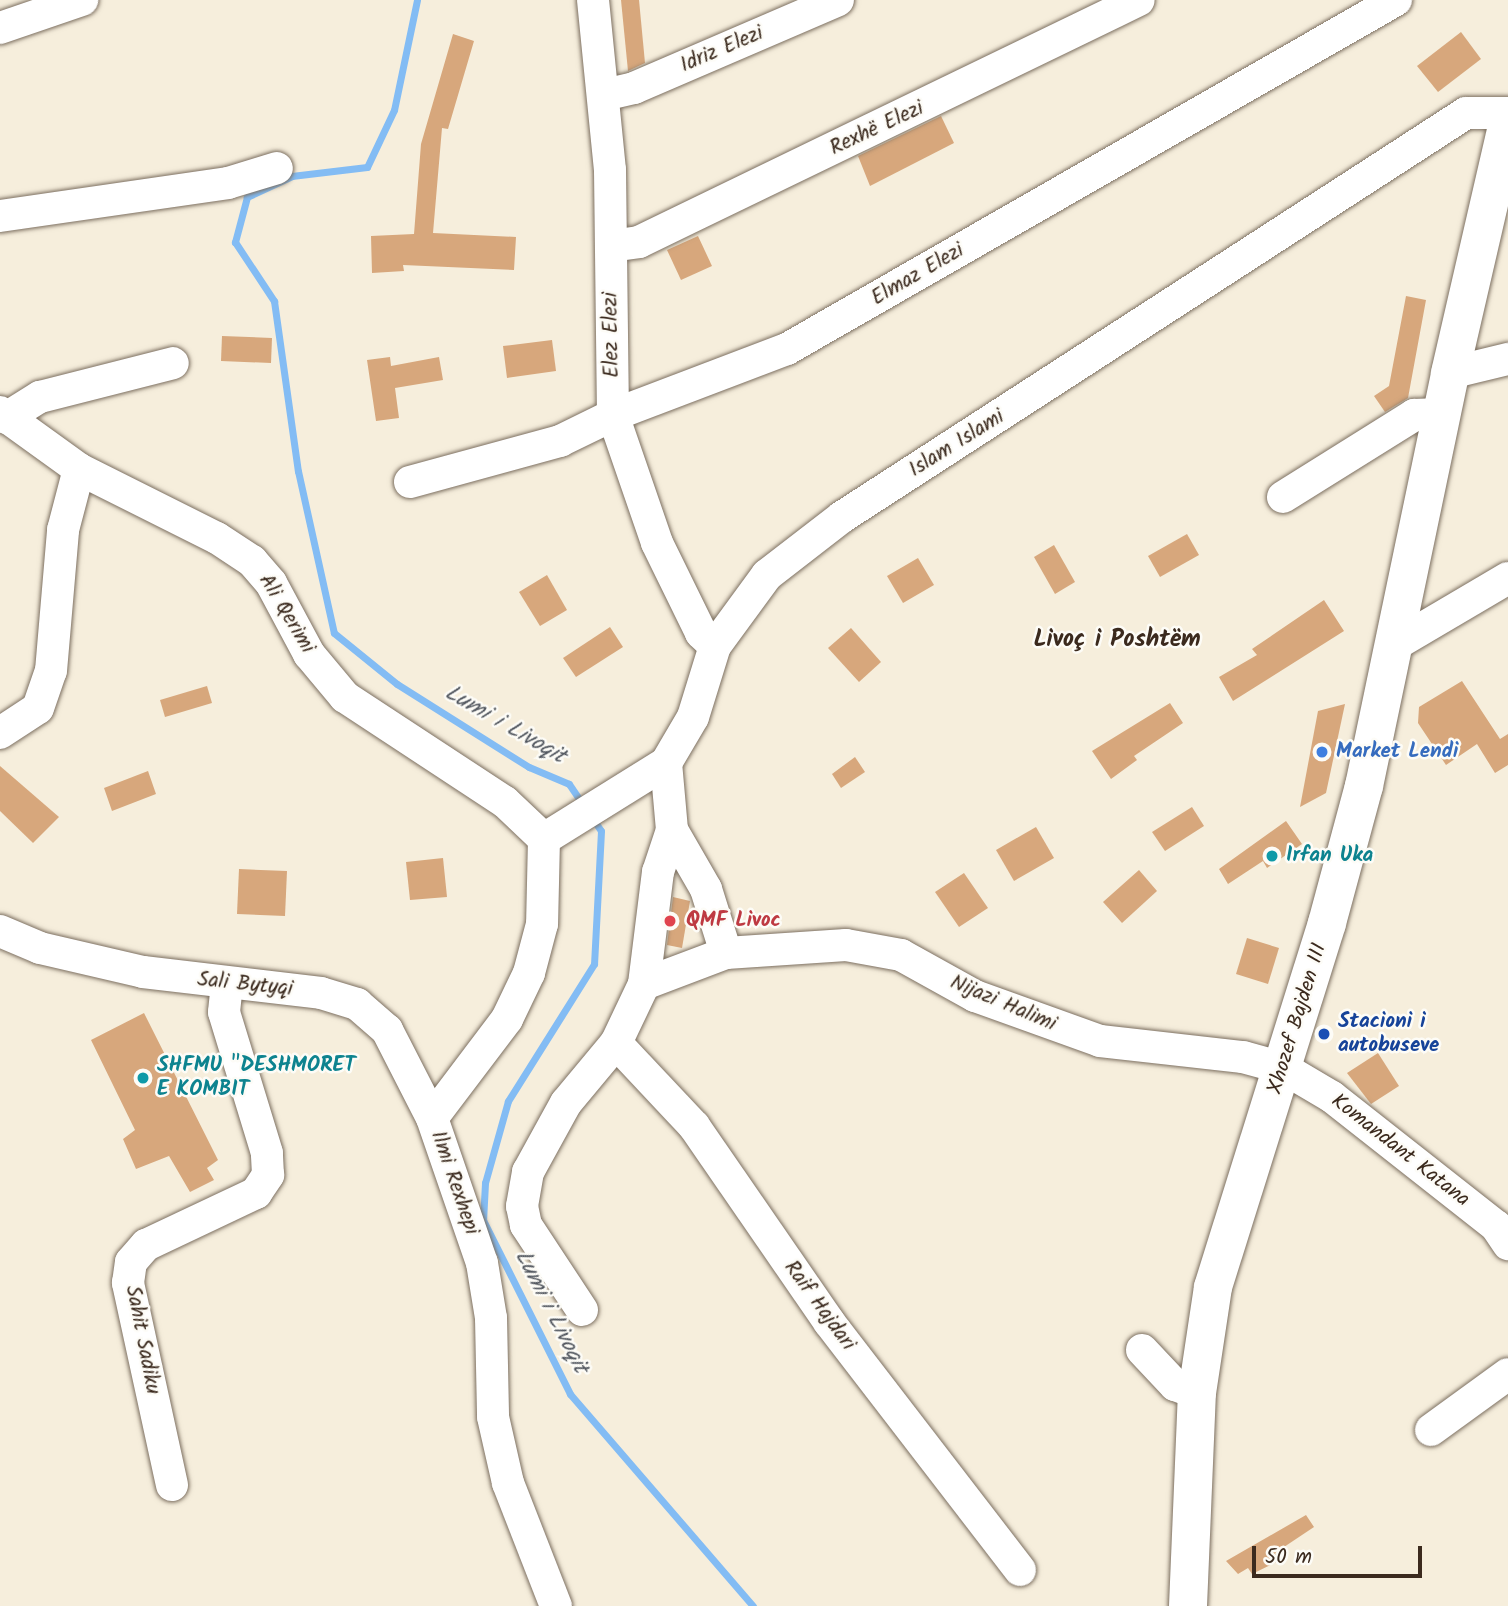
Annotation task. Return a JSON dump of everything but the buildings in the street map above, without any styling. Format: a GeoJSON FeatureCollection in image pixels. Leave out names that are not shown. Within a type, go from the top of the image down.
{"type":"FeatureCollection","features":[{"type":"Feature","properties":{"kind":"main road","name":"Xhozef Bajden III"},"geometry":{"type":"LineString","coordinates":[[1188,1606],[1197,1393],[1213,1287],[1283,1068],[1364,786],[1396,643],[1441,414],[1508,121]]}},
{"type":"Feature","properties":{"kind":"street"},"geometry":{"type":"LineString","coordinates":[[0,28],[82,0]]}},
{"type":"Feature","properties":{"kind":"street","name":"Elez Elezi"},"geometry":{"type":"LineString","coordinates":[[593,0],[604,95],[611,246],[613,415],[657,542],[701,633],[715,646]]}},
{"type":"Feature","properties":{"kind":"street","name":"Idriz Elezi"},"geometry":{"type":"LineString","coordinates":[[604,95],[634,88],[838,0]]}},
{"type":"Feature","properties":{"kind":"street","name":"Rexhë Elezi"},"geometry":{"type":"LineString","coordinates":[[611,246],[639,242],[1139,0]]}},
{"type":"Feature","properties":{"kind":"street","name":"Elmaz Elezi"},"geometry":{"type":"LineString","coordinates":[[410,482],[560,442],[613,415],[787,349],[1396,0]]}},
{"type":"Feature","properties":{"kind":"street","name":"Islam Islami"},"geometry":{"type":"LineString","coordinates":[[666,763],[693,717],[715,646],[766,575],[842,517],[1466,113],[1508,113]]}},
{"type":"Feature","properties":{"kind":"street"},"geometry":{"type":"LineString","coordinates":[[0,216],[228,183],[277,168]]}},
{"type":"Feature","properties":{"kind":"street"},"geometry":{"type":"LineString","coordinates":[[1450,373],[1508,359]]}},
{"type":"Feature","properties":{"kind":"street","name":"Ali Qerimi"},"geometry":{"type":"LineString","coordinates":[[173,363],[40,397],[3,415],[79,469],[217,538],[252,561],[282,601],[309,654],[345,697],[554,834]]}},
{"type":"Feature","properties":{"kind":"street"},"geometry":{"type":"LineString","coordinates":[[1283,497],[1414,415],[1441,414]]}},
{"type":"Feature","properties":{"kind":"street"},"geometry":{"type":"LineString","coordinates":[[0,733],[38,708],[51,671],[63,530],[79,469]]}},
{"type":"Feature","properties":{"kind":"street"},"geometry":{"type":"LineString","coordinates":[[1404,598],[1434,602],[1508,557]]}},
{"type":"Feature","properties":{"kind":"street"},"geometry":{"type":"LineString","coordinates":[[1396,643],[1508,578]]}},
{"type":"Feature","properties":{"kind":"street"},"geometry":{"type":"LineString","coordinates":[[554,834],[666,763],[672,830],[658,872],[644,984],[616,1043],[566,1103],[528,1172],[522,1206],[526,1225],[582,1310]]}},
{"type":"Feature","properties":{"kind":"street"},"geometry":{"type":"LineString","coordinates":[[644,984],[726,953],[706,889],[672,830]]}},
{"type":"Feature","properties":{"kind":"street","name":"Ilmi Rexhepi"},"geometry":{"type":"LineString","coordinates":[[554,834],[542,924],[529,973],[506,1019],[432,1118],[482,1263],[491,1318],[493,1417],[508,1483],[556,1606]]}},
{"type":"Feature","properties":{"kind":"street","name":"Sali Bytyqi"},"geometry":{"type":"LineString","coordinates":[[0,931],[40,948],[78,957],[227,984],[321,993],[356,1004],[387,1030],[432,1118]]}},
{"type":"Feature","properties":{"kind":"street","name":"Nijazi Halimi"},"geometry":{"type":"LineString","coordinates":[[726,953],[846,945],[901,955],[975,996],[1100,1041],[1244,1058],[1283,1068]]}},
{"type":"Feature","properties":{"kind":"street","name":"Sahit Sadiku"},"geometry":{"type":"LineString","coordinates":[[172,1485],[128,1283],[131,1262],[146,1245],[256,1193],[268,1175],[267,1153],[224,1012],[227,984]]}},
{"type":"Feature","properties":{"kind":"street","name":"Raif Hajdari"},"geometry":{"type":"LineString","coordinates":[[616,1043],[694,1126],[828,1322],[1020,1570]]}},
{"type":"Feature","properties":{"kind":"street","name":"Komandant Katana"},"geometry":{"type":"LineString","coordinates":[[1283,1068],[1332,1097],[1504,1229]]}},
{"type":"Feature","properties":{"kind":"street"},"geometry":{"type":"LineString","coordinates":[[1142,1350],[1175,1385],[1197,1393]]}},
{"type":"Feature","properties":{"kind":"street"},"geometry":{"type":"LineString","coordinates":[[1431,1430],[1508,1374]]}},
{"type":"Feature","properties":{"kind":"waterway","name":"Lumi i Livoqit"},"geometry":{"type":"LineString","coordinates":[[417,0],[394,110],[367,167],[292,176],[247,197],[235,242],[274,301],[298,471],[334,633],[397,684],[529,767],[569,784],[584,806]]}},
{"type":"Feature","properties":{"kind":"waterway","name":"Lumi i Livoqit"},"geometry":{"type":"LineString","coordinates":[[593,819],[601,831],[594,964],[508,1101],[485,1183],[483,1220],[570,1394],[753,1606]]}},
{"type":"Feature","properties":{"kind":"place","name":"Market Lendi"},"geometry":{"type":"Point","coordinates":[1322,752]}},
{"type":"Feature","properties":{"kind":"place","name":"Irfan Uka"},"geometry":{"type":"Point","coordinates":[1272,856]}},
{"type":"Feature","properties":{"kind":"place","name":"QMF Livoc"},"geometry":{"type":"Point","coordinates":[670,921]}},
{"type":"Feature","properties":{"kind":"place","name":"Stacioni i autobuseve"},"geometry":{"type":"Point","coordinates":[1324,1034]}},
{"type":"Feature","properties":{"kind":"place","name":"SHFMU \"DESHMORET E KOMBIT"},"geometry":{"type":"Point","coordinates":[143,1078]}},
{"type":"Feature","properties":{"kind":"district","name":"Livoç i Poshtëm"},"geometry":{"type":"Point","coordinates":[1117,640]}}]}
